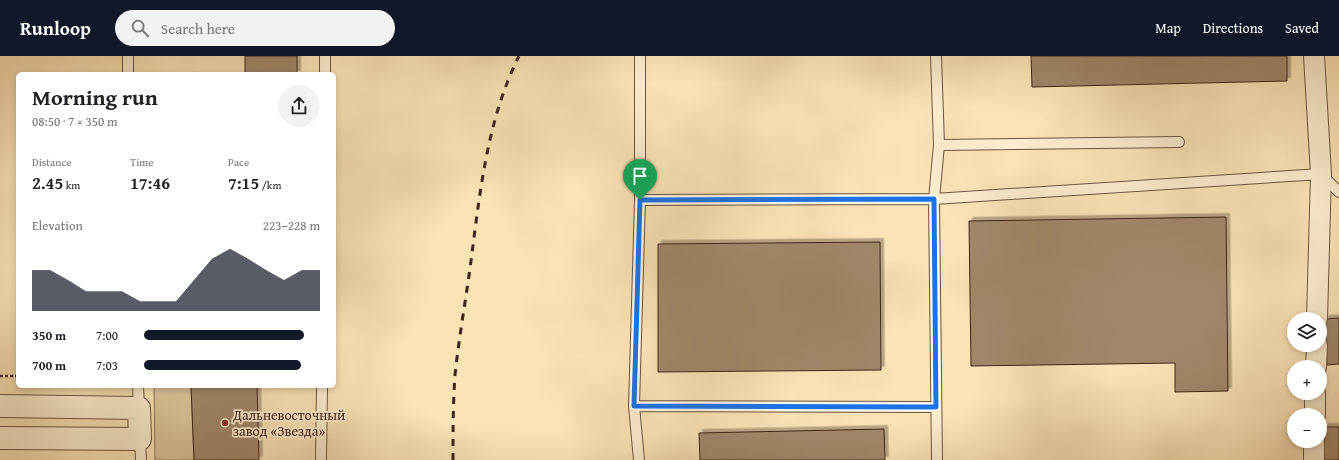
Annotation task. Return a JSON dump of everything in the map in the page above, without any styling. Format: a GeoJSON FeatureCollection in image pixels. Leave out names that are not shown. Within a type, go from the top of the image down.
{"type":"FeatureCollection","features":[{"type":"Feature","properties":{"kind":"street"},"geometry":{"type":"LineString","coordinates":[[1314,56],[1321,174],[1317,312]]}},
{"type":"Feature","properties":{"kind":"street"},"geometry":{"type":"LineString","coordinates":[[0,406],[139,408],[140,450],[0,438]]}},
{"type":"Feature","properties":{"kind":"street"},"geometry":{"type":"LineString","coordinates":[[1314,448],[1314,460]]}},
{"type":"Feature","properties":{"kind":"lane"},"geometry":{"type":"LineString","coordinates":[[128,56],[128,72]]}},
{"type":"Feature","properties":{"kind":"lane"},"geometry":{"type":"LineString","coordinates":[[325,56],[325,72]]}},
{"type":"Feature","properties":{"kind":"lane"},"geometry":{"type":"LineString","coordinates":[[638,460],[634,406],[640,200],[640,56]]}},
{"type":"Feature","properties":{"kind":"lane"},"geometry":{"type":"LineString","coordinates":[[936,56],[939,145],[934,199],[937,460]]}},
{"type":"Feature","properties":{"kind":"lane"},"geometry":{"type":"LineString","coordinates":[[939,145],[1179,142]]}},
{"type":"Feature","properties":{"kind":"lane"},"geometry":{"type":"LineString","coordinates":[[640,200],[934,199],[1321,174],[1339,192]]}},
{"type":"Feature","properties":{"kind":"lane"},"geometry":{"type":"LineString","coordinates":[[138,388],[139,408]]}},
{"type":"Feature","properties":{"kind":"lane"},"geometry":{"type":"LineString","coordinates":[[321,460],[322,388]]}},
{"type":"Feature","properties":{"kind":"lane"},"geometry":{"type":"LineString","coordinates":[[634,406],[936,407]]}},
{"type":"Feature","properties":{"kind":"path"},"geometry":{"type":"LineString","coordinates":[[0,376],[16,376]]}},
{"type":"Feature","properties":{"kind":"shaded area"},"geometry":{"type":"Polygon","coordinates":[[[154,388],[191,388],[194,460],[155,460],[154,388]]]}},
{"type":"Feature","properties":{"kind":"building"},"geometry":{"type":"Polygon","coordinates":[[[245,56],[297,56],[297,72],[245,72],[245,56]]]}},
{"type":"Feature","properties":{"kind":"building"},"geometry":{"type":"Polygon","coordinates":[[[1031,56],[1287,56],[1287,81],[1032,87],[1031,56]]]}},
{"type":"Feature","properties":{"kind":"building"},"geometry":{"type":"Polygon","coordinates":[[[1226,217],[1228,391],[1175,392],[1175,363],[971,366],[969,221],[1226,217]]]}},
{"type":"Feature","properties":{"kind":"building"},"geometry":{"type":"Polygon","coordinates":[[[880,242],[881,370],[658,372],[658,244],[880,242]]]}},
{"type":"Feature","properties":{"kind":"building"},"geometry":{"type":"Polygon","coordinates":[[[1339,318],[1339,364],[1327,365],[1327,319],[1339,318]]]}},
{"type":"Feature","properties":{"kind":"building","name":"Дальневосточный завод «Звезда»"},"geometry":{"type":"Polygon","coordinates":[[[191,388],[257,388],[259,460],[194,460],[191,388]]]}},
{"type":"Feature","properties":{"kind":"building"},"geometry":{"type":"Polygon","coordinates":[[[1327,427],[1339,427],[1339,460],[1323,460],[1323,448],[1327,448],[1327,427]]]}},
{"type":"Feature","properties":{"kind":"building"},"geometry":{"type":"Polygon","coordinates":[[[884,429],[885,460],[700,460],[699,433],[884,429]]]}},
{"type":"Feature","properties":{"kind":"railway"},"geometry":{"type":"LineString","coordinates":[[453,460],[453,407],[458,346],[486,157],[499,105],[519,56]]}},
{"type":"Feature","properties":{"kind":"place","name":"Дальневосточный завод «Звезда»"},"geometry":{"type":"Point","coordinates":[225,423]}},
{"type":"Feature","properties":{"kind":"route"},"geometry":{"type":"LineString","coordinates":[[934,199],[936,407],[634,406],[640,200],[934,199]]}}]}
